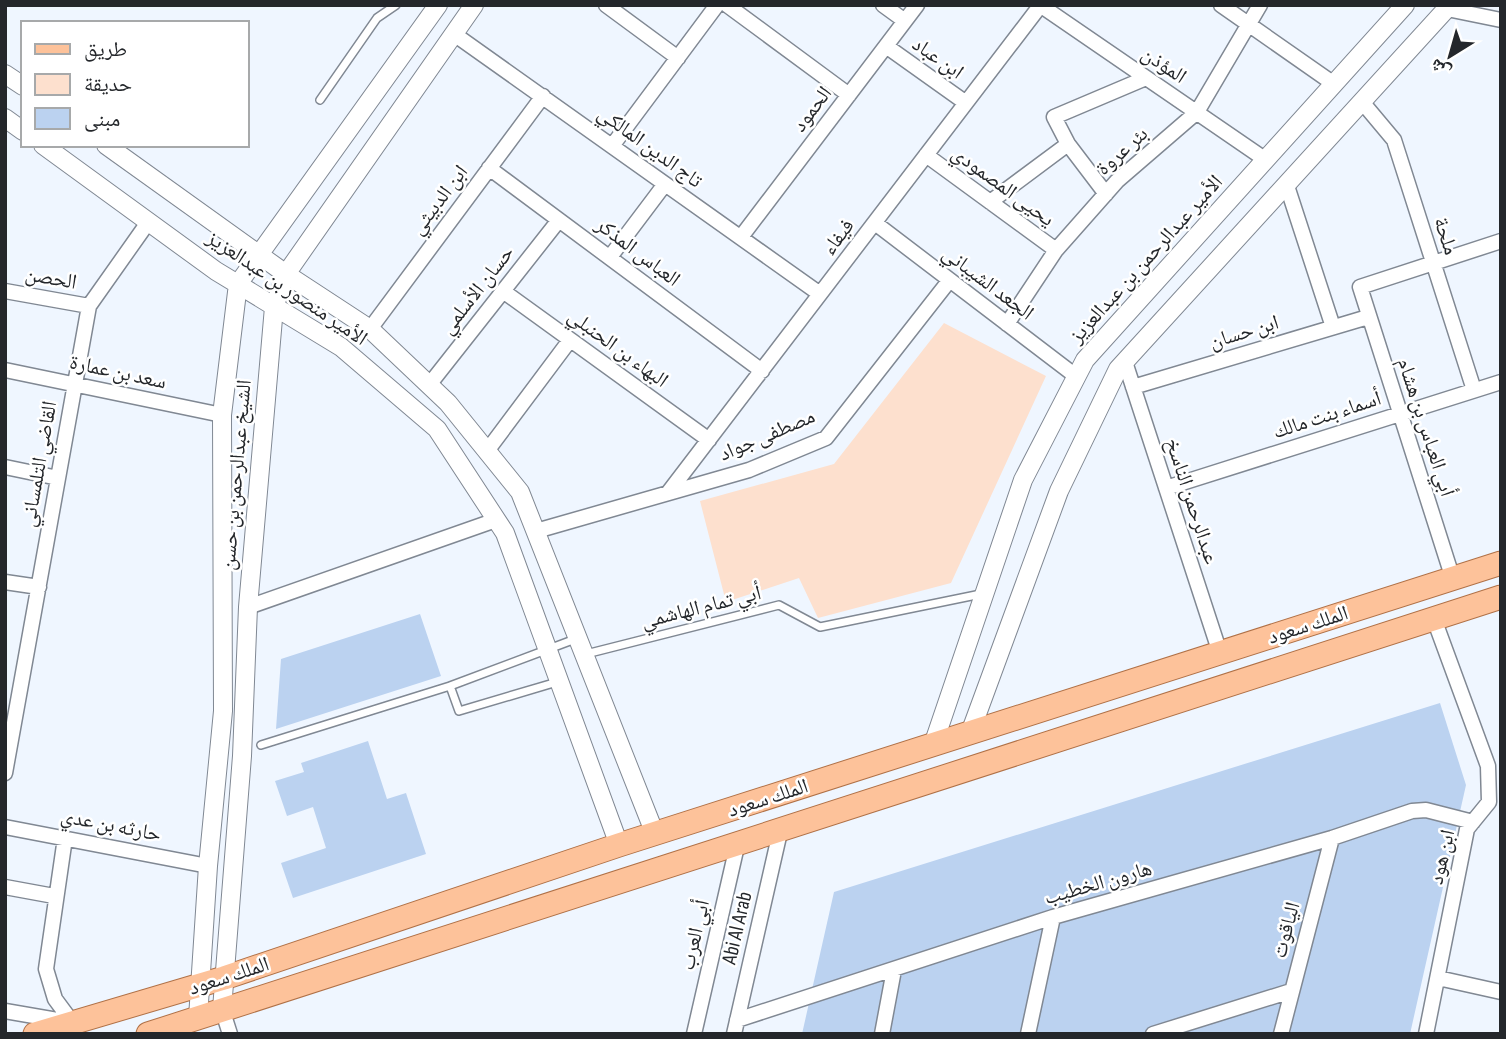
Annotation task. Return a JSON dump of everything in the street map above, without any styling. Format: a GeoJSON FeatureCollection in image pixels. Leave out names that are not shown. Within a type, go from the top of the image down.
{"type":"FeatureCollection","features":[{"type":"Feature","properties":{"kind":"main road","name":"الملك سعود"},"geometry":{"type":"LineString","coordinates":[[35,1034],[224,978],[619,845],[1501,564]]}},
{"type":"Feature","properties":{"kind":"main road","name":"الملك سعود"},"geometry":{"type":"LineString","coordinates":[[148,1034],[201,1026],[222,1009],[737,846],[1501,597]]}},
{"type":"Feature","properties":{"kind":"street"},"geometry":{"type":"LineString","coordinates":[[238,284],[438,5]]}},
{"type":"Feature","properties":{"kind":"street","name":"الشيخ عبدالرحمن بن حسن"},"geometry":{"type":"LineString","coordinates":[[222,1009],[242,756],[248,607],[274,307],[286,274],[474,5]]}},
{"type":"Feature","properties":{"kind":"street"},"geometry":{"type":"LineString","coordinates":[[607,5],[678,58]]}},
{"type":"Feature","properties":{"kind":"street"},"geometry":{"type":"LineString","coordinates":[[612,146],[717,5]]}},
{"type":"Feature","properties":{"kind":"street"},"geometry":{"type":"LineString","coordinates":[[727,5],[849,95]]}},
{"type":"Feature","properties":{"kind":"street"},"geometry":{"type":"LineString","coordinates":[[883,5],[905,21]]}},
{"type":"Feature","properties":{"kind":"street","name":"الحمود"},"geometry":{"type":"LineString","coordinates":[[741,237],[917,5]]}},
{"type":"Feature","properties":{"kind":"street"},"geometry":{"type":"LineString","coordinates":[[1221,5],[1334,84]]}},
{"type":"Feature","properties":{"kind":"street","name":"بئر عروة"},"geometry":{"type":"LineString","coordinates":[[1007,324],[1056,250],[1106,194],[1197,113],[1260,5]]}},
{"type":"Feature","properties":{"kind":"street","name":"الأمير عبدالرحمن بن عبدالعزيز"},"geometry":{"type":"LineString","coordinates":[[933,745],[1023,480],[1085,360],[1405,5]]}},
{"type":"Feature","properties":{"kind":"street","name":"المؤذن"},"geometry":{"type":"LineString","coordinates":[[1040,6],[1266,160]]}},
{"type":"Feature","properties":{"kind":"street","name":"فيفاء"},"geometry":{"type":"LineString","coordinates":[[668,493],[1040,6]]}},
{"type":"Feature","properties":{"kind":"street"},"geometry":{"type":"LineString","coordinates":[[970,733],[1059,491],[1118,369],[1449,7],[1501,20]]}},
{"type":"Feature","properties":{"kind":"street","name":"تاج الدين المالكي"},"geometry":{"type":"LineString","coordinates":[[454,34],[820,294]]}},
{"type":"Feature","properties":{"kind":"street","name":"ابن عباد"},"geometry":{"type":"LineString","coordinates":[[886,46],[966,103]]}},
{"type":"Feature","properties":{"kind":"street"},"geometry":{"type":"LineString","coordinates":[[5,74],[21,85]]}},
{"type":"Feature","properties":{"kind":"street"},"geometry":{"type":"LineString","coordinates":[[1106,194],[1068,144],[1054,117],[1146,78]]}},
{"type":"Feature","properties":{"kind":"street","name":"ابن الدبيثي"},"geometry":{"type":"LineString","coordinates":[[370,329],[543,96]]}},
{"type":"Feature","properties":{"kind":"street","name":"ملحة"},"geometry":{"type":"LineString","coordinates":[[1363,103],[1394,141],[1474,390]]}},
{"type":"Feature","properties":{"kind":"street"},"geometry":{"type":"LineString","coordinates":[[990,202],[1068,144]]}},
{"type":"Feature","properties":{"kind":"street","name":"الأمير منصور بن عبدالعزيز"},"geometry":{"type":"LineString","coordinates":[[46,147],[238,284],[341,347],[437,429],[505,533],[619,845]]}},
{"type":"Feature","properties":{"kind":"street","name":"الأمير منصور بن عبدالعزيز"},"geometry":{"type":"LineString","coordinates":[[109,147],[286,274],[370,329],[448,403],[520,492],[655,834]]}},
{"type":"Feature","properties":{"kind":"street","name":"يحيى المصمودي"},"geometry":{"type":"LineString","coordinates":[[926,155],[1056,250]]}},
{"type":"Feature","properties":{"kind":"street","name":"العباس المذكر"},"geometry":{"type":"LineString","coordinates":[[489,168],[762,371]]}},
{"type":"Feature","properties":{"kind":"street"},"geometry":{"type":"LineString","coordinates":[[610,257],[665,184]]}},
{"type":"Feature","properties":{"kind":"street"},"geometry":{"type":"LineString","coordinates":[[1287,186],[1333,327]]}},
{"type":"Feature","properties":{"kind":"street","name":"حسان الأسلمي"},"geometry":{"type":"LineString","coordinates":[[429,386],[559,219]]}},
{"type":"Feature","properties":{"kind":"street","name":"القاضي التلمساني"},"geometry":{"type":"LineString","coordinates":[[5,773],[8,741],[89,306],[149,221]]}},
{"type":"Feature","properties":{"kind":"street","name":"الجعد الشيباني"},"geometry":{"type":"LineString","coordinates":[[875,223],[1077,377]]}},
{"type":"Feature","properties":{"kind":"street"},"geometry":{"type":"LineString","coordinates":[[1433,264],[1501,242]]}},
{"type":"Feature","properties":{"kind":"street"},"geometry":{"type":"LineString","coordinates":[[1189,246],[1212,267]]}},
{"type":"Feature","properties":{"kind":"street","name":"أبي العباس بن هشام"},"geometry":{"type":"LineString","coordinates":[[1433,264],[1360,288],[1453,579]]}},
{"type":"Feature","properties":{"kind":"street","name":"مصطفى جواد"},"geometry":{"type":"LineString","coordinates":[[536,531],[750,470],[826,438],[949,281]]}},
{"type":"Feature","properties":{"kind":"street","name":"الشيخ عبدالرحمن بن حسن"},"geometry":{"type":"LineString","coordinates":[[201,1026],[200,985],[208,866],[223,711],[222,415],[238,284]]}},
{"type":"Feature","properties":{"kind":"street","name":"الحصن"},"geometry":{"type":"LineString","coordinates":[[5,291],[89,306]]}},
{"type":"Feature","properties":{"kind":"street","name":"البهاء بن الحنبلي"},"geometry":{"type":"LineString","coordinates":[[503,291],[709,440]]}},
{"type":"Feature","properties":{"kind":"street","name":"ابن حسان"},"geometry":{"type":"LineString","coordinates":[[1133,387],[1368,317]]}},
{"type":"Feature","properties":{"kind":"street"},"geometry":{"type":"LineString","coordinates":[[487,451],[570,340]]}},
{"type":"Feature","properties":{"kind":"street","name":"عبدالرحمن الناسخ"},"geometry":{"type":"LineString","coordinates":[[1125,362],[1220,653]]}},
{"type":"Feature","properties":{"kind":"street","name":"سعد بن عمارة"},"geometry":{"type":"LineString","coordinates":[[5,370],[222,415]]}},
{"type":"Feature","properties":{"kind":"street","name":"أسماء بنت مالك"},"geometry":{"type":"LineString","coordinates":[[1166,488],[1501,382]]}},
{"type":"Feature","properties":{"kind":"street"},"geometry":{"type":"LineString","coordinates":[[5,467],[58,478]]}},
{"type":"Feature","properties":{"kind":"street"},"geometry":{"type":"LineString","coordinates":[[248,607],[496,520]]}},
{"type":"Feature","properties":{"kind":"street"},"geometry":{"type":"LineString","coordinates":[[5,582],[38,587]]}},
{"type":"Feature","properties":{"kind":"street","name":"ابن هود"},"geometry":{"type":"LineString","coordinates":[[1426,1034],[1467,829],[1489,802],[1488,766],[1434,619]]}},
{"type":"Feature","properties":{"kind":"street"},"geometry":{"type":"LineString","coordinates":[[960,669],[964,681],[970,684],[980,684],[989,677]]}},
{"type":"Feature","properties":{"kind":"street","name":"هارون الخطيب"},"geometry":{"type":"LineString","coordinates":[[736,1027],[1053,917],[1332,838],[1412,811],[1426,810],[1473,822]]}},
{"type":"Feature","properties":{"kind":"street","name":"حارثه بن عدي"},"geometry":{"type":"LineString","coordinates":[[5,827],[208,866]]}},
{"type":"Feature","properties":{"kind":"street","name":"Abi Al Arab"},"geometry":{"type":"LineString","coordinates":[[736,1027],[780,832]]}},
{"type":"Feature","properties":{"kind":"street"},"geometry":{"type":"LineString","coordinates":[[65,838],[54,896],[46,968],[55,999],[72,1022]]}},
{"type":"Feature","properties":{"kind":"street","name":"الياقوت"},"geometry":{"type":"LineString","coordinates":[[1281,1034],[1332,838]]}},
{"type":"Feature","properties":{"kind":"street","name":"أبي العرب"},"geometry":{"type":"LineString","coordinates":[[694,1034],[737,846]]}},
{"type":"Feature","properties":{"kind":"street"},"geometry":{"type":"LineString","coordinates":[[5,887],[54,896]]}},
{"type":"Feature","properties":{"kind":"street"},"geometry":{"type":"LineString","coordinates":[[1028,1034],[1053,917]]}},
{"type":"Feature","properties":{"kind":"street"},"geometry":{"type":"LineString","coordinates":[[882,1034],[894,970]]}},
{"type":"Feature","properties":{"kind":"street"},"geometry":{"type":"LineString","coordinates":[[1437,978],[1501,992]]}},
{"type":"Feature","properties":{"kind":"street"},"geometry":{"type":"LineString","coordinates":[[1153,1034],[1292,991]]}},
{"type":"Feature","properties":{"kind":"street"},"geometry":{"type":"LineString","coordinates":[[222,1009],[230,1034]]}},
{"type":"Feature","properties":{"kind":"street"},"geometry":{"type":"LineString","coordinates":[[5,1011],[72,1022]]}},
{"type":"Feature","properties":{"kind":"lane"},"geometry":{"type":"LineString","coordinates":[[320,100],[377,18],[396,5]]}},
{"type":"Feature","properties":{"kind":"lane","name":"أبي تمام الهاشمي"},"geometry":{"type":"LineString","coordinates":[[261,746],[450,686],[547,649],[582,646],[779,605],[820,627],[985,594]]}},
{"type":"Feature","properties":{"kind":"lane"},"geometry":{"type":"LineString","coordinates":[[450,686],[459,711],[559,681]]}},
{"type":"Feature","properties":{"kind":"green space"},"geometry":{"type":"Polygon","coordinates":[[[944,323],[1046,376],[951,583],[818,618],[799,578],[726,602],[700,501],[834,464],[944,323]]]}},
{"type":"Feature","properties":{"kind":"building"},"geometry":{"type":"Polygon","coordinates":[[[420,614],[441,676],[276,729],[281,659],[420,614]]]}},
{"type":"Feature","properties":{"kind":"building"},"geometry":{"type":"Polygon","coordinates":[[[1440,703],[1466,785],[1410,1034],[802,1034],[834,892],[1440,703]]]}},
{"type":"Feature","properties":{"kind":"building"},"geometry":{"type":"Polygon","coordinates":[[[368,741],[387,799],[406,793],[426,854],[293,898],[281,863],[326,848],[313,807],[287,816],[275,781],[304,772],[301,763],[368,741]]]}}]}
